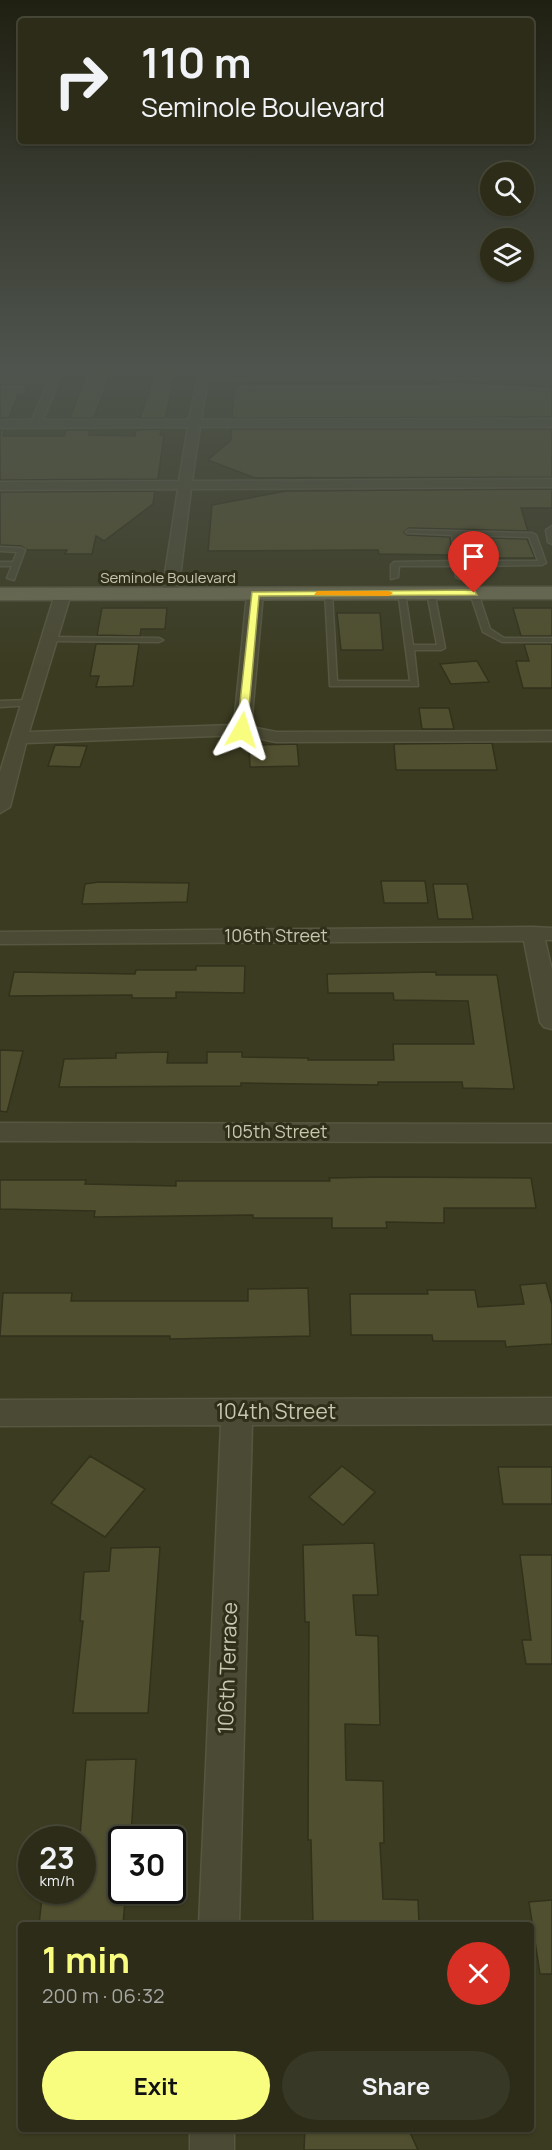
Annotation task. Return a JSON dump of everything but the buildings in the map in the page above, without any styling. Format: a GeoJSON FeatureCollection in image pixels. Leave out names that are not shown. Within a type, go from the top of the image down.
{"type":"FeatureCollection","features":[{"type":"Feature","properties":{"kind":"main road","name":"Seminole Boulevard"},"geometry":{"type":"LineString","coordinates":[[5,576],[171,586],[255,594],[328,593],[398,585],[459,571],[552,577]]}},
{"type":"Feature","properties":{"kind":"main road","name":"Seminole Boulevard"},"geometry":{"type":"LineString","coordinates":[[5,576],[63,594],[171,586],[398,585],[431,593],[552,593]]}},
{"type":"Feature","properties":{"kind":"street"},"geometry":{"type":"LineString","coordinates":[[171,586],[187,468]]}},
{"type":"Feature","properties":{"kind":"street"},"geometry":{"type":"LineString","coordinates":[[0,486],[552,483]]}},
{"type":"Feature","properties":{"kind":"street"},"geometry":{"type":"LineString","coordinates":[[0,807],[18,738],[63,594]]}},
{"type":"Feature","properties":{"kind":"street","name":"Seminole Boulevard"},"geometry":{"type":"LineString","coordinates":[[242,730],[255,594]]}},
{"type":"Feature","properties":{"kind":"street"},"geometry":{"type":"LineString","coordinates":[[18,738],[242,730],[276,737],[552,736]]}},
{"type":"Feature","properties":{"kind":"street"},"geometry":{"type":"LineString","coordinates":[[542,934],[552,1022]]}},
{"type":"Feature","properties":{"kind":"street","name":"106th Street"},"geometry":{"type":"LineString","coordinates":[[0,938],[542,934]]}},
{"type":"Feature","properties":{"kind":"street","name":"105th Street"},"geometry":{"type":"LineString","coordinates":[[0,1132],[552,1133]]}},
{"type":"Feature","properties":{"kind":"street","name":"104th Street"},"geometry":{"type":"LineString","coordinates":[[0,1413],[552,1411]]}},
{"type":"Feature","properties":{"kind":"street","name":"106th Terrace"},"geometry":{"type":"LineString","coordinates":[[219,1922],[237,1412]]}},
{"type":"Feature","properties":{"kind":"street"},"geometry":{"type":"LineString","coordinates":[[212,2132],[212,2150]]}},
{"type":"Feature","properties":{"kind":"lane"},"geometry":{"type":"LineString","coordinates":[[552,528],[549,530],[552,542]]}},
{"type":"Feature","properties":{"kind":"lane"},"geometry":{"type":"LineString","coordinates":[[409,531],[532,535],[542,562],[459,571],[455,533]]}},
{"type":"Feature","properties":{"kind":"lane"},"geometry":{"type":"LineString","coordinates":[[0,549],[21,549],[5,576]]}},
{"type":"Feature","properties":{"kind":"lane"},"geometry":{"type":"LineString","coordinates":[[328,593],[333,684],[415,684],[398,585]]}},
{"type":"Feature","properties":{"kind":"lane"},"geometry":{"type":"LineString","coordinates":[[410,647],[441,648],[431,593]]}},
{"type":"Feature","properties":{"kind":"lane"},"geometry":{"type":"LineString","coordinates":[[474,593],[486,630],[502,640],[552,639]]}},
{"type":"Feature","properties":{"kind":"lane"},"geometry":{"type":"LineString","coordinates":[[48,639],[159,640]]}},
{"type":"Feature","properties":{"kind":"lane"},"geometry":{"type":"LineString","coordinates":[[0,704],[29,703]]}},
{"type":"Feature","properties":{"kind":"slow traffic"},"geometry":{"type":"LineString","coordinates":[[317,593],[389,593]]}},
{"type":"Feature","properties":{"kind":"route"},"geometry":{"type":"LineString","coordinates":[[242,730],[255,594],[474,593]]}}]}
